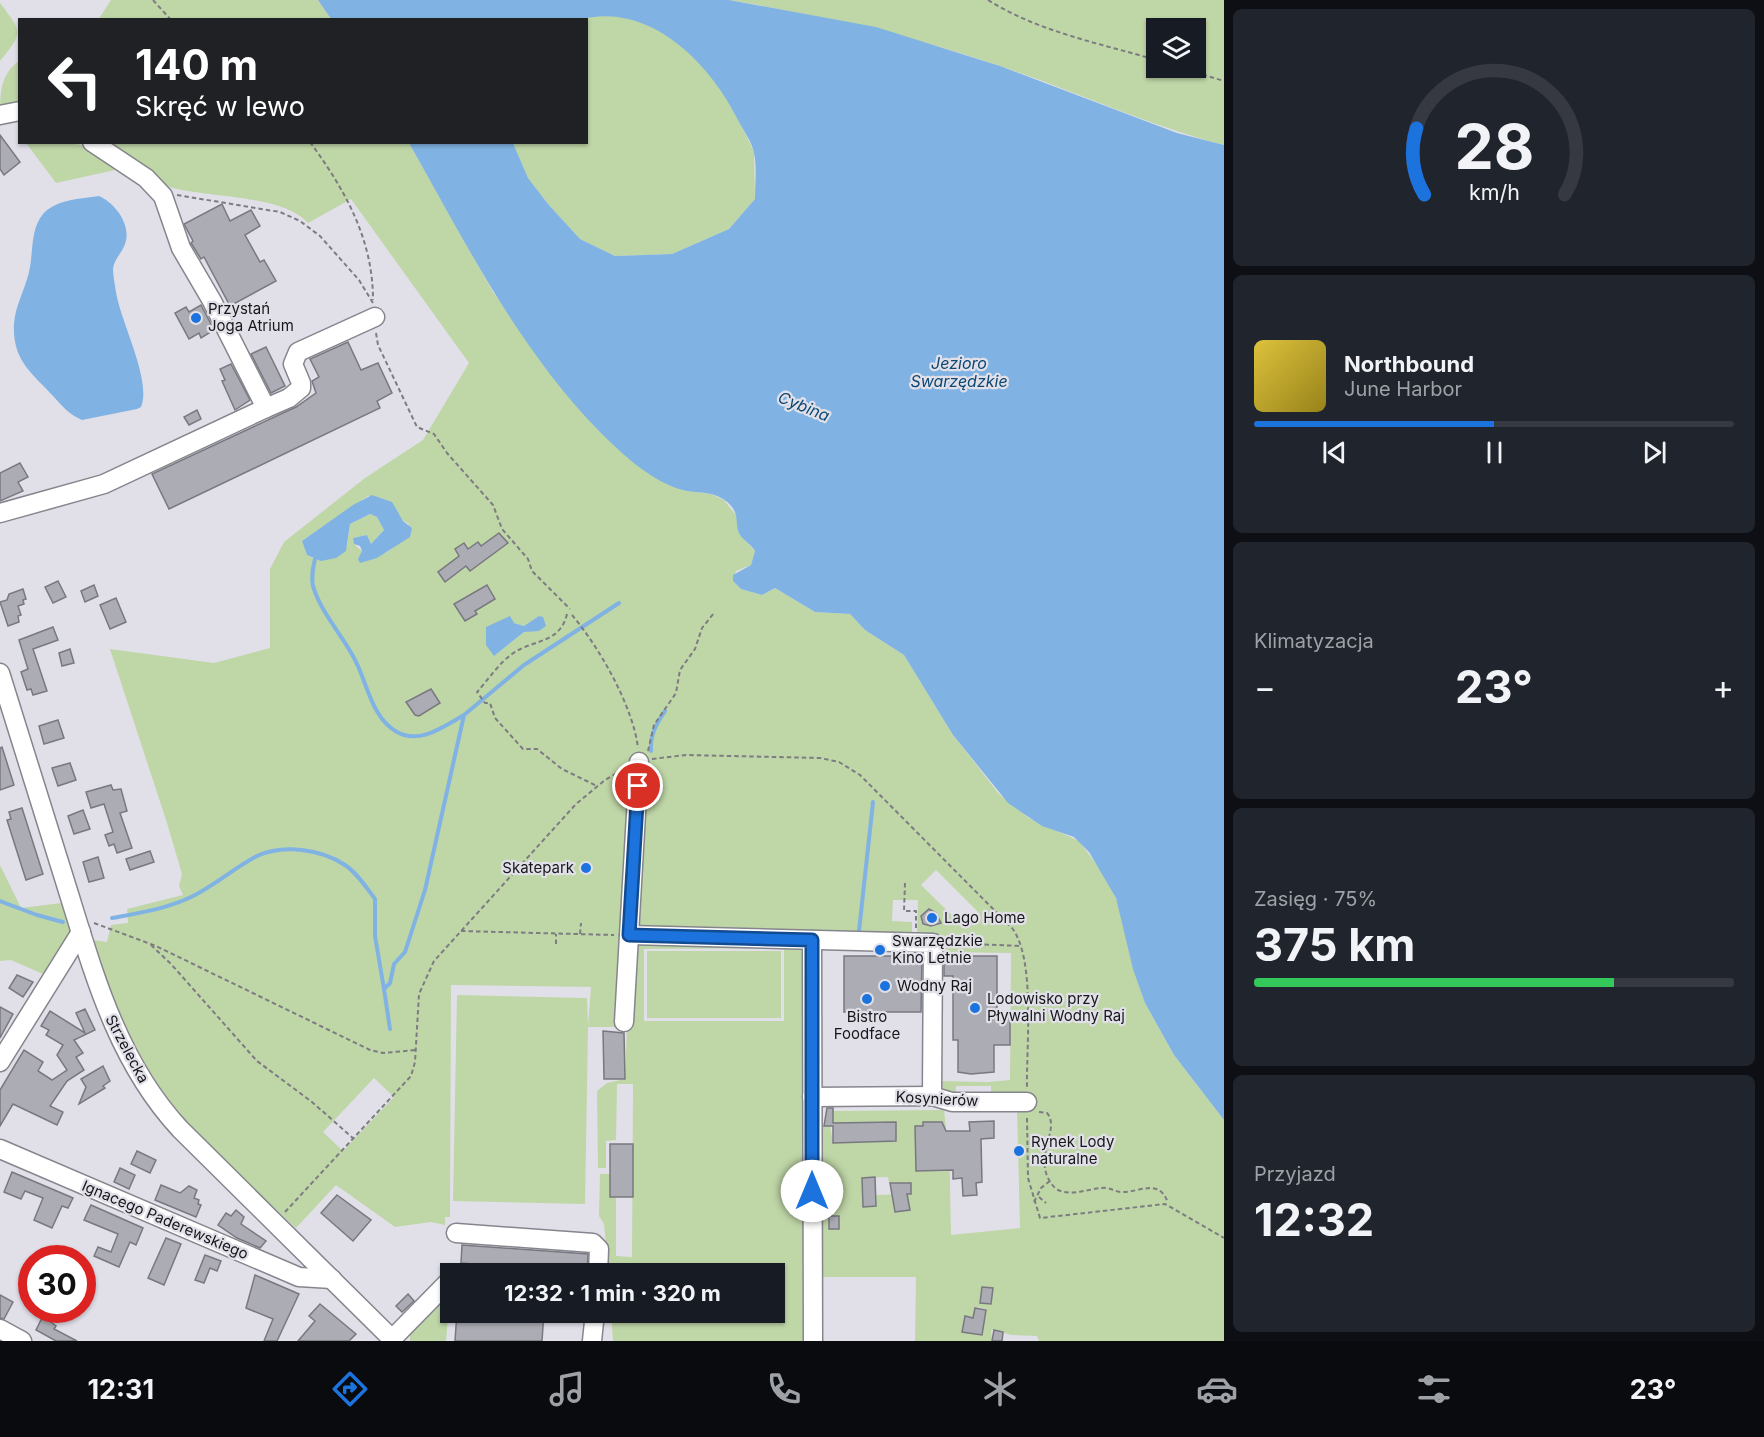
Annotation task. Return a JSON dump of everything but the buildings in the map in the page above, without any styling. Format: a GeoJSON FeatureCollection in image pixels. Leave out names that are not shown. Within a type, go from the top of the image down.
{"type":"FeatureCollection","features":[{"type":"Feature","properties":{"kind":"street"},"geometry":{"type":"LineString","coordinates":[[0,115],[18,111]]}},
{"type":"Feature","properties":{"kind":"street"},"geometry":{"type":"LineString","coordinates":[[95,144],[146,178],[163,196],[181,248],[212,302],[266,408]]}},
{"type":"Feature","properties":{"kind":"street"},"geometry":{"type":"LineString","coordinates":[[0,513],[104,484],[289,398],[301,388],[293,364],[298,352],[374,310]]}},
{"type":"Feature","properties":{"kind":"street","name":"Strzelecka"},"geometry":{"type":"LineString","coordinates":[[0,673],[78,924],[109,1015],[150,1091],[180,1129],[393,1340]]}},
{"type":"Feature","properties":{"kind":"street"},"geometry":{"type":"LineString","coordinates":[[624,1022],[643,761]]}},
{"type":"Feature","properties":{"kind":"street"},"geometry":{"type":"LineString","coordinates":[[0,1062],[5,1044],[78,924]]}},
{"type":"Feature","properties":{"kind":"street"},"geometry":{"type":"LineString","coordinates":[[629,935],[924,943],[932,1096]]}},
{"type":"Feature","properties":{"kind":"street"},"geometry":{"type":"LineString","coordinates":[[812,940],[813,1341]]}},
{"type":"Feature","properties":{"kind":"street","name":"Kosynierów"},"geometry":{"type":"LineString","coordinates":[[812,1097],[932,1096],[952,1102],[1027,1107]]}},
{"type":"Feature","properties":{"kind":"street","name":"Ignacego Paderewskiego"},"geometry":{"type":"LineString","coordinates":[[0,1149],[299,1277],[332,1279]]}},
{"type":"Feature","properties":{"kind":"street"},"geometry":{"type":"LineString","coordinates":[[456,1233],[592,1243],[599,1249],[598,1263]]}},
{"type":"Feature","properties":{"kind":"street"},"geometry":{"type":"LineString","coordinates":[[393,1340],[440,1291]]}},
{"type":"Feature","properties":{"kind":"street"},"geometry":{"type":"LineString","coordinates":[[592,1341],[594,1323]]}},
{"type":"Feature","properties":{"kind":"street"},"geometry":{"type":"LineString","coordinates":[[0,1329],[22,1341]]}},
{"type":"Feature","properties":{"kind":"path"},"geometry":{"type":"LineString","coordinates":[[153,0],[169,18]]}},
{"type":"Feature","properties":{"kind":"path"},"geometry":{"type":"LineString","coordinates":[[988,0],[1014,17],[1038,26],[1146,57]]}},
{"type":"Feature","properties":{"kind":"path"},"geometry":{"type":"LineString","coordinates":[[1206,76],[1224,81]]}},
{"type":"Feature","properties":{"kind":"path"},"geometry":{"type":"LineString","coordinates":[[311,144],[334,176],[362,232],[373,278],[378,345],[417,427],[434,434],[447,453],[493,506],[502,529],[528,559],[532,571],[570,609]]}},
{"type":"Feature","properties":{"kind":"path"},"geometry":{"type":"LineString","coordinates":[[163,196],[181,194],[280,212],[300,221],[320,236],[359,280],[374,310]]}},
{"type":"Feature","properties":{"kind":"path"},"geometry":{"type":"LineString","coordinates":[[643,761],[654,725],[676,693],[680,670],[695,649],[702,628],[714,613]]}},
{"type":"Feature","properties":{"kind":"path"},"geometry":{"type":"LineString","coordinates":[[567,614],[564,626],[555,635],[512,654],[477,692],[485,703],[490,703],[495,718],[523,749],[537,749],[562,769],[597,786]]}},
{"type":"Feature","properties":{"kind":"path"},"geometry":{"type":"LineString","coordinates":[[573,615],[586,633],[631,716],[643,761]]}},
{"type":"Feature","properties":{"kind":"path"},"geometry":{"type":"LineString","coordinates":[[275,1222],[408,1080],[414,1067],[417,1005],[422,985],[434,961],[576,804],[597,786],[643,761],[686,755],[820,758],[839,762],[860,776],[1012,928],[1022,946],[1026,965],[1028,1179],[1037,1215],[1041,1219],[1168,1205],[1224,1238]]}},
{"type":"Feature","properties":{"kind":"path"},"geometry":{"type":"LineString","coordinates":[[905,883],[904,910],[916,910],[924,943],[1022,946]]}},
{"type":"Feature","properties":{"kind":"path"},"geometry":{"type":"LineString","coordinates":[[580,934],[581,923]]}},
{"type":"Feature","properties":{"kind":"path"},"geometry":{"type":"LineString","coordinates":[[78,924],[147,941],[370,1050],[383,1053],[416,1050]]}},
{"type":"Feature","properties":{"kind":"path"},"geometry":{"type":"LineString","coordinates":[[461,931],[629,935]]}},
{"type":"Feature","properties":{"kind":"path"},"geometry":{"type":"LineString","coordinates":[[556,934],[556,944]]}},
{"type":"Feature","properties":{"kind":"path"},"geometry":{"type":"LineString","coordinates":[[147,941],[171,964],[257,1061],[322,1110],[354,1139]]}},
{"type":"Feature","properties":{"kind":"path"},"geometry":{"type":"LineString","coordinates":[[1027,1107],[1046,1112],[1051,1118],[1052,1128],[1044,1155],[1050,1181],[1060,1191],[1072,1193],[1103,1188],[1119,1192],[1156,1188],[1164,1194],[1168,1205]]}},
{"type":"Feature","properties":{"kind":"path"},"geometry":{"type":"LineString","coordinates":[[1034,1202],[1041,1188],[1050,1181]]}},
{"type":"Feature","properties":{"kind":"path"},"geometry":{"type":"LineString","coordinates":[[1039,1196],[1046,1203]]}},
{"type":"Feature","properties":{"kind":"green space"},"geometry":{"type":"Polygon","coordinates":[[[111,0],[318,0],[330,18],[99,18],[111,0]]]}},
{"type":"Feature","properties":{"kind":"green space"},"geometry":{"type":"Polygon","coordinates":[[[729,0],[1224,0],[1224,145],[1167,128],[967,55],[832,20],[729,0]]]}},
{"type":"Feature","properties":{"kind":"green space"},"geometry":{"type":"Polygon","coordinates":[[[0,3],[13,20],[17,32],[13,44],[0,61],[0,3]]]}},
{"type":"Feature","properties":{"kind":"green space"},"geometry":{"type":"Polygon","coordinates":[[[591,15],[637,16],[693,52],[729,100],[754,152],[755,199],[729,229],[672,254],[615,256],[580,239],[528,178],[513,144],[588,144],[588,18],[581,18],[591,15]]]}},
{"type":"Feature","properties":{"kind":"green space"},"geometry":{"type":"Polygon","coordinates":[[[18,62],[18,104],[0,111],[3,83],[18,62]]]}},
{"type":"Feature","properties":{"kind":"green space"},"geometry":{"type":"Polygon","coordinates":[[[27,144],[75,144],[86,147],[105,159],[115,170],[56,183],[27,144]]]}},
{"type":"Feature","properties":{"kind":"green space"},"geometry":{"type":"Polygon","coordinates":[[[106,144],[410,144],[493,292],[556,379],[599,431],[682,490],[711,494],[724,500],[739,519],[740,535],[755,551],[751,565],[736,571],[733,581],[741,589],[762,595],[775,588],[815,612],[850,614],[865,630],[904,655],[953,735],[999,794],[1029,818],[1079,841],[1110,883],[1119,907],[1145,1003],[1174,1055],[1224,1120],[1224,1341],[1039,1341],[1037,1336],[1012,1335],[991,1330],[992,1341],[915,1341],[916,1277],[823,1277],[823,1126],[830,1126],[833,1143],[865,1142],[865,1123],[833,1123],[833,1111],[944,1110],[946,1128],[943,1128],[942,1122],[923,1122],[923,1126],[915,1126],[916,1170],[949,1134],[951,1235],[1020,1228],[1017,1109],[991,1096],[991,1086],[956,1086],[956,1096],[945,1092],[940,1081],[1010,1080],[1011,953],[941,952],[941,937],[917,937],[918,900],[893,900],[892,921],[912,922],[912,937],[803,947],[806,1337],[802,1341],[613,1341],[612,1323],[785,1323],[785,1263],[608,1263],[604,1224],[599,1216],[600,1174],[610,1174],[610,1196],[616,1197],[616,1256],[632,1257],[633,1084],[617,1084],[616,1140],[606,1141],[606,1168],[598,1168],[597,1091],[607,1083],[625,1079],[627,1027],[588,1027],[585,1204],[453,1201],[457,995],[587,998],[588,1026],[591,987],[451,985],[450,1217],[445,1217],[445,1225],[431,1222],[395,1227],[336,1185],[296,1228],[196,1131],[167,1097],[143,1060],[116,1002],[93,940],[107,942],[111,925],[128,923],[127,909],[183,895],[179,886],[182,874],[167,823],[110,649],[214,663],[270,648],[270,569],[284,542],[365,478],[423,440],[469,363],[351,199],[308,223],[281,207],[243,198],[185,191],[162,184],[106,144]],[[368,496],[302,541],[307,555],[315,559],[347,546],[350,524],[370,514],[377,517],[384,530],[371,544],[367,535],[353,538],[355,545],[362,551],[360,557],[377,556],[391,550],[401,539],[409,524],[402,520],[386,500],[368,496]],[[539,616],[525,626],[514,623],[494,656],[524,632],[532,630],[539,616]],[[936,870],[921,885],[966,929],[980,914],[936,870]],[[784,948],[644,949],[644,1021],[784,1021],[784,948]],[[374,1078],[323,1132],[343,1151],[394,1097],[374,1078]],[[873,1122],[873,1141],[896,1140],[896,1122],[873,1122]],[[888,1177],[862,1178],[863,1207],[876,1206],[875,1195],[911,1194],[911,1183],[889,1183],[888,1177]],[[978,1307],[973,1318],[964,1317],[962,1332],[982,1335],[986,1309],[978,1307]]]}},
{"type":"Feature","properties":{"kind":"green space"},"geometry":{"type":"Polygon","coordinates":[[[0,865],[21,908],[62,903],[71,931],[43,974],[11,960],[0,961],[0,865]]]}},
{"type":"Feature","properties":{"kind":"green space"},"geometry":{"type":"Polygon","coordinates":[[[647,951],[781,951],[781,1018],[647,1018],[647,951]]]}},
{"type":"Feature","properties":{"kind":"green space"},"geometry":{"type":"Polygon","coordinates":[[[440,1306],[440,1323],[448,1323],[446,1341],[410,1341],[410,1334],[440,1306]]]}},
{"type":"Feature","properties":{"kind":"water","name":"Jezioro Swarzędzkie"},"geometry":{"type":"Polygon","coordinates":[[[318,0],[729,0],[876,27],[1000,66],[1177,133],[1224,145],[1224,1120],[1174,1055],[1145,1003],[1133,969],[1116,898],[1089,852],[1074,837],[1042,826],[1008,803],[953,735],[904,655],[865,630],[850,614],[815,612],[775,588],[762,595],[741,589],[733,581],[733,575],[751,565],[755,551],[740,535],[733,509],[718,496],[679,489],[657,479],[608,440],[570,399],[518,330],[472,256],[410,144],[513,144],[528,178],[580,239],[615,256],[672,254],[729,229],[755,199],[753,149],[726,99],[711,78],[694,58],[674,41],[652,28],[629,19],[604,16],[588,18],[330,18],[318,0]]]}},
{"type":"Feature","properties":{"kind":"water"},"geometry":{"type":"Polygon","coordinates":[[[99,196],[116,209],[126,229],[127,237],[115,262],[113,275],[119,305],[139,367],[143,396],[141,407],[137,409],[82,420],[64,408],[25,366],[16,348],[14,324],[16,310],[30,267],[34,232],[39,220],[55,205],[99,196]]]}},
{"type":"Feature","properties":{"kind":"water"},"geometry":{"type":"Polygon","coordinates":[[[372,495],[392,502],[403,521],[412,528],[410,537],[377,558],[360,563],[358,559],[362,551],[360,546],[354,544],[353,538],[367,535],[371,544],[384,530],[377,517],[370,514],[350,524],[346,551],[336,558],[321,561],[307,555],[302,541],[353,505],[372,495]]]}},
{"type":"Feature","properties":{"kind":"water"},"geometry":{"type":"Polygon","coordinates":[[[510,616],[514,623],[524,626],[539,616],[543,617],[546,626],[539,631],[524,632],[494,656],[486,645],[486,627],[510,616]]]}},
{"type":"Feature","properties":{"kind":"waterway"},"geometry":{"type":"LineString","coordinates":[[315,559],[312,579],[317,596],[359,667],[375,708],[388,726],[406,735],[423,735],[440,729],[464,715]]}},
{"type":"Feature","properties":{"kind":"waterway"},"geometry":{"type":"LineString","coordinates":[[112,918],[182,901],[267,852],[290,849],[325,855],[349,868],[375,899],[375,936],[384,989],[390,983],[394,964],[405,952],[425,890],[464,715],[524,665],[619,603]]}},
{"type":"Feature","properties":{"kind":"waterway"},"geometry":{"type":"LineString","coordinates":[[651,751],[654,730],[665,711]]}},
{"type":"Feature","properties":{"kind":"waterway"},"geometry":{"type":"LineString","coordinates":[[647,784],[648,770]]}},
{"type":"Feature","properties":{"kind":"waterway"},"geometry":{"type":"LineString","coordinates":[[859,931],[873,802]]}},
{"type":"Feature","properties":{"kind":"waterway"},"geometry":{"type":"LineString","coordinates":[[0,901],[63,922]]}},
{"type":"Feature","properties":{"kind":"waterway"},"geometry":{"type":"LineString","coordinates":[[384,989],[390,1029]]}},
{"type":"Feature","properties":{"kind":"place","name":"Przystań Joga Atrium"},"geometry":{"type":"Point","coordinates":[196,318]}},
{"type":"Feature","properties":{"kind":"place","name":"Skatepark"},"geometry":{"type":"Point","coordinates":[586,868]}},
{"type":"Feature","properties":{"kind":"place","name":"Lago Home"},"geometry":{"type":"Point","coordinates":[932,918]}},
{"type":"Feature","properties":{"kind":"place","name":"Swarzędzkie Kino Letnie"},"geometry":{"type":"Point","coordinates":[880,950]}},
{"type":"Feature","properties":{"kind":"place","name":"Wodny Raj"},"geometry":{"type":"Point","coordinates":[885,986]}},
{"type":"Feature","properties":{"kind":"place","name":"Bistro Foodface"},"geometry":{"type":"Point","coordinates":[867,999]}},
{"type":"Feature","properties":{"kind":"place","name":"Lodowisko przy Pływalni Wodny Raj"},"geometry":{"type":"Point","coordinates":[975,1008]}},
{"type":"Feature","properties":{"kind":"place","name":"Rynek Lody naturalne"},"geometry":{"type":"Point","coordinates":[1019,1151]}},
{"type":"Feature","properties":{"kind":"route"},"geometry":{"type":"LineString","coordinates":[[638,786],[629,935],[812,940],[812,1191]]}},
{"type":"Feature","properties":{"kind":"water label","name":"Cybina"},"geometry":{"type":"Point","coordinates":[804,406]}}]}
